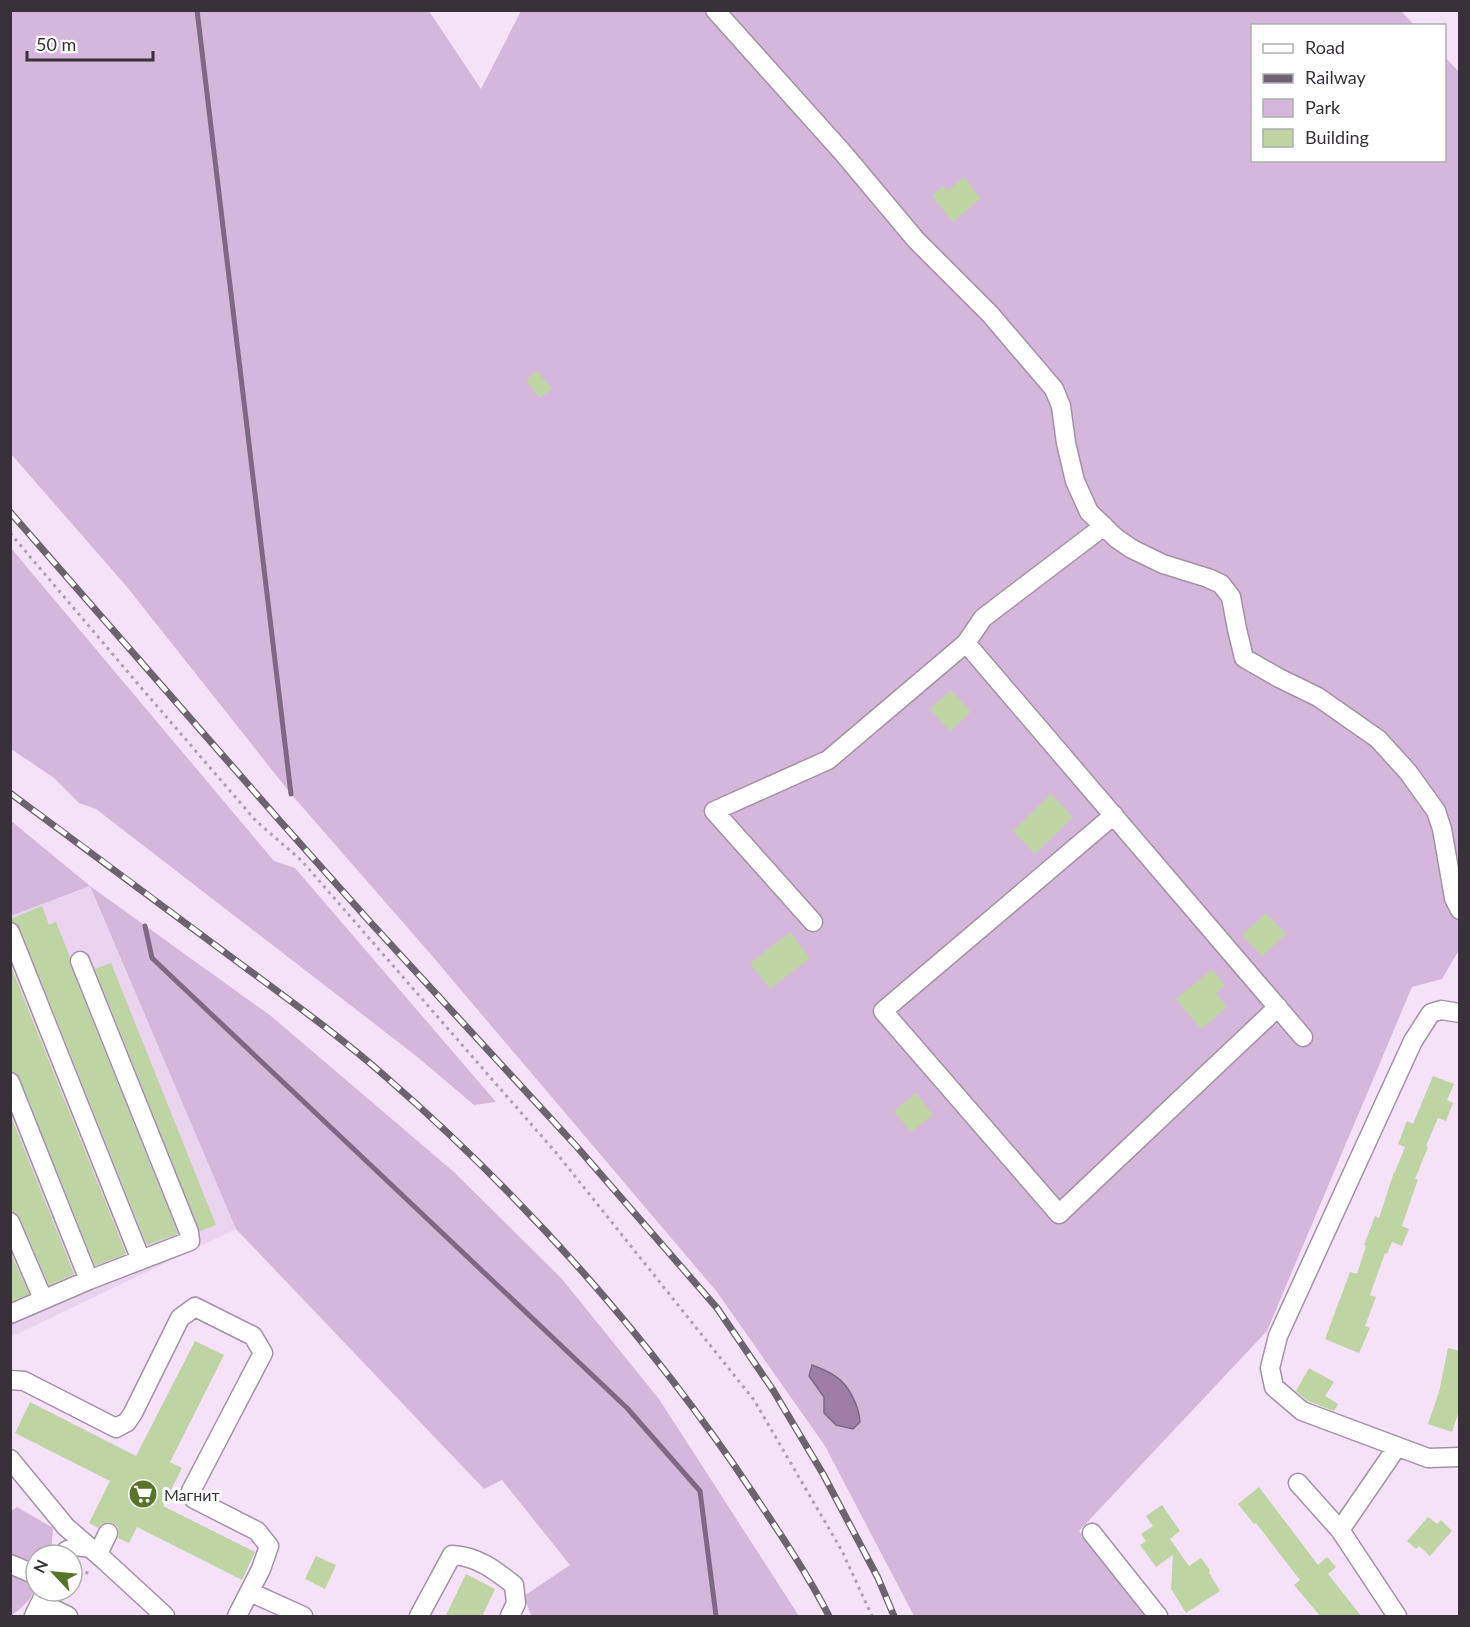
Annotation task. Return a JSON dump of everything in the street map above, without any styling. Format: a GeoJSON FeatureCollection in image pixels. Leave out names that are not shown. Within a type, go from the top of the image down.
{"type":"FeatureCollection","features":[{"type":"Feature","properties":{"kind":"street"},"geometry":{"type":"LineString","coordinates":[[715,10],[916,240],[990,314],[1054,389],[1061,406],[1066,443],[1075,481],[1089,512],[1116,538],[1132,549],[1163,564],[1221,584],[1231,597],[1244,658],[1318,698],[1378,739],[1408,772],[1436,811],[1442,829],[1454,897],[1460,910]]}},
{"type":"Feature","properties":{"kind":"street"},"geometry":{"type":"LineString","coordinates":[[813,922],[714,811],[828,760],[966,643],[984,618],[1104,526]]}},
{"type":"Feature","properties":{"kind":"street"},"geometry":{"type":"LineString","coordinates":[[966,643],[1303,1036]]}},
{"type":"Feature","properties":{"kind":"street"},"geometry":{"type":"LineString","coordinates":[[1114,815],[883,1011],[1059,1214],[1278,1007]]}},
{"type":"Feature","properties":{"kind":"street"},"geometry":{"type":"LineString","coordinates":[[10,933],[141,1260]]}},
{"type":"Feature","properties":{"kind":"street"},"geometry":{"type":"LineString","coordinates":[[10,1314],[89,1280],[190,1241],[190,1236],[80,961]]}},
{"type":"Feature","properties":{"kind":"street"},"geometry":{"type":"LineString","coordinates":[[1460,1013],[1442,1010],[1431,1013],[1413,1041],[1278,1336],[1270,1368],[1274,1387],[1302,1411],[1428,1458],[1460,1457]]}},
{"type":"Feature","properties":{"kind":"street"},"geometry":{"type":"LineString","coordinates":[[10,1082],[89,1280]]}},
{"type":"Feature","properties":{"kind":"street"},"geometry":{"type":"LineString","coordinates":[[10,1222],[43,1299]]}},
{"type":"Feature","properties":{"kind":"street"},"geometry":{"type":"LineString","coordinates":[[10,1380],[24,1381],[116,1428],[127,1422],[133,1413],[180,1317],[195,1307],[253,1336],[263,1353],[192,1491],[194,1499],[257,1531],[270,1546],[237,1617]]}},
{"type":"Feature","properties":{"kind":"street"},"geometry":{"type":"LineString","coordinates":[[1340,1530],[1397,1447]]}},
{"type":"Feature","properties":{"kind":"street"},"geometry":{"type":"LineString","coordinates":[[10,1459],[66,1527],[165,1617]]}},
{"type":"Feature","properties":{"kind":"street"},"geometry":{"type":"LineString","coordinates":[[1298,1484],[1340,1530],[1397,1617]]}},
{"type":"Feature","properties":{"kind":"street"},"geometry":{"type":"LineString","coordinates":[[94,1551],[108,1533]]}},
{"type":"Feature","properties":{"kind":"street"},"geometry":{"type":"LineString","coordinates":[[1092,1533],[1158,1617]]}},
{"type":"Feature","properties":{"kind":"street"},"geometry":{"type":"LineString","coordinates":[[84,1548],[94,1551]]}},
{"type":"Feature","properties":{"kind":"street"},"geometry":{"type":"LineString","coordinates":[[419,1617],[452,1555],[462,1555],[479,1560],[514,1585],[516,1603],[510,1617]]}},
{"type":"Feature","properties":{"kind":"street"},"geometry":{"type":"LineString","coordinates":[[10,1564],[24,1570]]}},
{"type":"Feature","properties":{"kind":"street"},"geometry":{"type":"LineString","coordinates":[[250,1592],[303,1617]]}},
{"type":"Feature","properties":{"kind":"street"},"geometry":{"type":"LineString","coordinates":[[40,1603],[68,1617]]}},
{"type":"Feature","properties":{"kind":"path"},"geometry":{"type":"LineString","coordinates":[[10,532],[256,821],[301,860],[558,1155],[754,1400],[842,1551],[872,1617]]}},
{"type":"Feature","properties":{"kind":"shaded area"},"geometry":{"type":"Polygon","coordinates":[[[90,886],[236,1229],[11,1337],[11,916],[90,886]]]}},
{"type":"Feature","properties":{"kind":"shaded area"},"geometry":{"type":"Polygon","coordinates":[[[812,1365],[835,1376],[849,1390],[860,1422],[853,1429],[836,1425],[824,1413],[824,1397],[809,1376],[812,1365]]]}},
{"type":"Feature","properties":{"kind":"green space"},"geometry":{"type":"Polygon","coordinates":[[[1400,10],[1413,24],[1251,24],[1251,162],[1446,162],[1446,58],[1459,72],[1459,950],[1442,979],[1412,987],[1267,1331],[1079,1531],[1149,1616],[914,1616],[825,1446],[717,1292],[427,950],[291,794],[127,587],[11,454],[10,11],[429,11],[481,89],[521,11],[1400,10]]]}},
{"type":"Feature","properties":{"kind":"green space"},"geometry":{"type":"Polygon","coordinates":[[[10,547],[274,861],[295,868],[496,1102],[474,1105],[415,1055],[96,809],[79,803],[54,778],[11,749],[10,547]]]}},
{"type":"Feature","properties":{"kind":"green space"},"geometry":{"type":"Polygon","coordinates":[[[10,820],[90,886],[11,916],[10,820]]]}},
{"type":"Feature","properties":{"kind":"green space"},"geometry":{"type":"Polygon","coordinates":[[[90,886],[271,1016],[454,1172],[562,1279],[659,1399],[799,1616],[531,1616],[524,1596],[570,1565],[502,1480],[484,1489],[236,1229],[90,886]]]}},
{"type":"Feature","properties":{"kind":"green space"},"geometry":{"type":"Polygon","coordinates":[[[17,1507],[53,1528],[52,1543],[24,1543],[24,1560],[14,1561],[24,1568],[26,1603],[11,1616],[11,1511],[17,1507]]]}},
{"type":"Feature","properties":{"kind":"building"},"geometry":{"type":"Polygon","coordinates":[[[964,177],[981,198],[953,222],[932,196],[943,186],[947,191],[964,177]]]}},
{"type":"Feature","properties":{"kind":"building"},"geometry":{"type":"Polygon","coordinates":[[[537,371],[552,389],[540,398],[526,380],[537,371]]]}},
{"type":"Feature","properties":{"kind":"building"},"geometry":{"type":"Polygon","coordinates":[[[951,690],[971,712],[950,731],[930,709],[951,690]]]}},
{"type":"Feature","properties":{"kind":"building"},"geometry":{"type":"Polygon","coordinates":[[[1051,794],[1073,817],[1035,854],[1013,831],[1051,794]]]}},
{"type":"Feature","properties":{"kind":"building"},"geometry":{"type":"Polygon","coordinates":[[[42,906],[49,925],[56,922],[70,957],[70,965],[178,1234],[147,1245],[20,928],[16,923],[10,921],[10,919],[42,906]]]}},
{"type":"Feature","properties":{"kind":"building"},"geometry":{"type":"Polygon","coordinates":[[[1266,913],[1286,934],[1262,956],[1242,935],[1266,913]]]}},
{"type":"Feature","properties":{"kind":"building"},"geometry":{"type":"Polygon","coordinates":[[[790,932],[810,958],[770,989],[750,963],[790,932]]]}},
{"type":"Feature","properties":{"kind":"building"},"geometry":{"type":"Polygon","coordinates":[[[111,963],[216,1225],[200,1231],[95,969],[111,963]]]}},
{"type":"Feature","properties":{"kind":"building"},"geometry":{"type":"Polygon","coordinates":[[[10,964],[126,1254],[95,1266],[20,1078],[16,1073],[10,1071],[10,964]]]}},
{"type":"Feature","properties":{"kind":"building"},"geometry":{"type":"Polygon","coordinates":[[[1212,969],[1225,985],[1216,993],[1227,1007],[1201,1029],[1176,999],[1212,969]]]}},
{"type":"Feature","properties":{"kind":"building"},"geometry":{"type":"Polygon","coordinates":[[[1433,1076],[1454,1084],[1447,1100],[1453,1103],[1446,1121],[1438,1118],[1426,1146],[1428,1147],[1415,1179],[1418,1179],[1402,1226],[1409,1229],[1402,1246],[1392,1242],[1387,1254],[1385,1253],[1370,1295],[1376,1297],[1365,1326],[1370,1328],[1359,1353],[1325,1339],[1350,1272],[1357,1274],[1366,1246],[1364,1245],[1375,1216],[1379,1218],[1405,1147],[1398,1144],[1407,1121],[1413,1124],[1433,1076]]]}},
{"type":"Feature","properties":{"kind":"building"},"geometry":{"type":"Polygon","coordinates":[[[916,1093],[933,1115],[911,1132],[894,1111],[916,1093]]]}},
{"type":"Feature","properties":{"kind":"building"},"geometry":{"type":"Polygon","coordinates":[[[10,1114],[74,1274],[49,1285],[20,1218],[16,1213],[10,1211],[10,1114]]]}},
{"type":"Feature","properties":{"kind":"building"},"geometry":{"type":"Polygon","coordinates":[[[10,1252],[29,1294],[10,1302],[10,1252]]]}},
{"type":"Feature","properties":{"kind":"building"},"geometry":{"type":"Polygon","coordinates":[[[195,1341],[224,1355],[170,1462],[182,1468],[163,1506],[255,1552],[242,1580],[137,1527],[129,1543],[118,1538],[117,1526],[113,1523],[101,1524],[98,1528],[89,1523],[110,1481],[15,1433],[30,1402],[136,1456],[195,1341]]]}},
{"type":"Feature","properties":{"kind":"building"},"geometry":{"type":"Polygon","coordinates":[[[1448,1348],[1460,1351],[1460,1408],[1452,1432],[1428,1424],[1439,1392],[1448,1348]]]}},
{"type":"Feature","properties":{"kind":"building"},"geometry":{"type":"Polygon","coordinates":[[[1309,1368],[1334,1382],[1325,1396],[1338,1404],[1334,1411],[1308,1401],[1296,1391],[1309,1368]]]}},
{"type":"Feature","properties":{"kind":"building"},"geometry":{"type":"Polygon","coordinates":[[[1259,1487],[1318,1565],[1327,1557],[1336,1567],[1328,1574],[1362,1617],[1321,1617],[1294,1585],[1300,1580],[1256,1523],[1254,1524],[1238,1504],[1259,1487]]]}},
{"type":"Feature","properties":{"kind":"building"},"geometry":{"type":"Polygon","coordinates":[[[1162,1505],[1180,1531],[1170,1539],[1189,1566],[1201,1558],[1210,1570],[1209,1573],[1220,1591],[1186,1613],[1171,1589],[1173,1555],[1156,1567],[1140,1545],[1146,1541],[1141,1534],[1153,1526],[1146,1516],[1162,1505]]]}},
{"type":"Feature","properties":{"kind":"building"},"geometry":{"type":"Polygon","coordinates":[[[1428,1517],[1437,1524],[1441,1520],[1452,1531],[1430,1556],[1419,1546],[1416,1549],[1407,1541],[1428,1517]]]}},
{"type":"Feature","properties":{"kind":"building"},"geometry":{"type":"Polygon","coordinates":[[[316,1556],[336,1565],[325,1589],[305,1579],[316,1556]]]}},
{"type":"Feature","properties":{"kind":"building"},"geometry":{"type":"Polygon","coordinates":[[[466,1574],[495,1589],[482,1617],[445,1617],[466,1574]]]}},
{"type":"Feature","properties":{"kind":"waterway"},"geometry":{"type":"LineString","coordinates":[[197,10],[291,794]]}},
{"type":"Feature","properties":{"kind":"waterway"},"geometry":{"type":"LineString","coordinates":[[145,926],[152,958],[627,1408],[700,1491],[716,1616]]}},
{"type":"Feature","properties":{"kind":"railway"},"geometry":{"type":"LineString","coordinates":[[10,512],[280,821],[577,1147],[717,1308],[773,1390],[823,1474],[878,1578],[894,1616]]}},
{"type":"Feature","properties":{"kind":"railway"},"geometry":{"type":"LineString","coordinates":[[10,793],[347,1044],[438,1124],[489,1173],[585,1274],[674,1382],[765,1511],[829,1616]]}},
{"type":"Feature","properties":{"kind":"place","name":"Магнит"},"geometry":{"type":"Point","coordinates":[143,1494]}}]}
